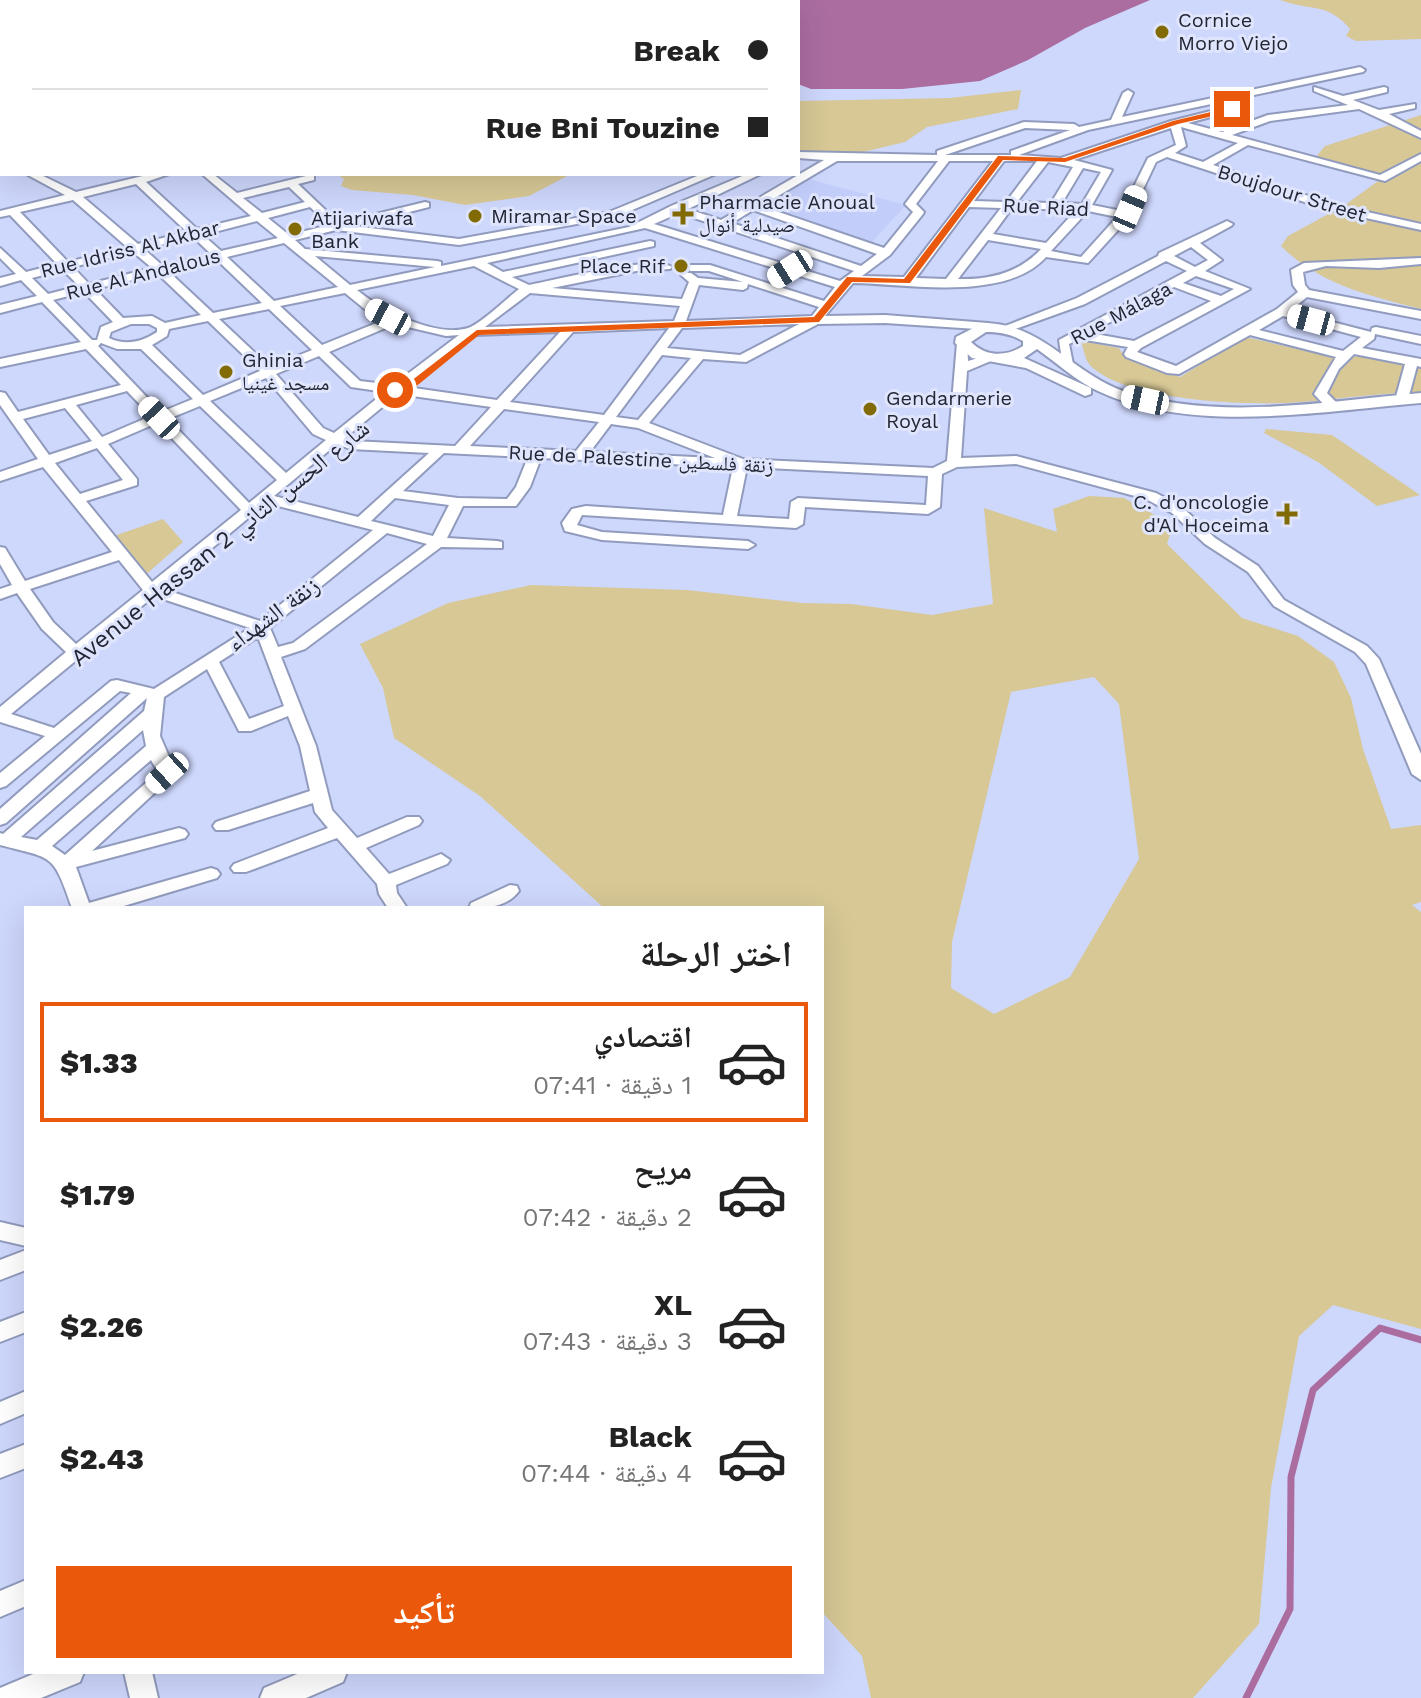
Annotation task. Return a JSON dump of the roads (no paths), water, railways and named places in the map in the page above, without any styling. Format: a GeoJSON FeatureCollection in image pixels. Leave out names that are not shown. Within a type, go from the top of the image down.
{"type":"FeatureCollection","features":[{"type":"Feature","properties":{"kind":"main road"},"geometry":{"type":"LineString","coordinates":[[1421,398],[1335,408],[1220,409],[1145,400],[1094,385],[1030,339],[1006,328],[972,330],[963,340],[975,354],[1031,365],[1097,396],[1157,412],[1250,419],[1326,419],[1421,407]]}},
{"type":"Feature","properties":{"kind":"main road"},"geometry":{"type":"LineString","coordinates":[[1010,359],[1024,354],[1031,347],[1030,339]]}},
{"type":"Feature","properties":{"kind":"street"},"geometry":{"type":"LineString","coordinates":[[907,281],[1001,158],[1085,128],[1360,70]]}},
{"type":"Feature","properties":{"kind":"street"},"geometry":{"type":"LineString","coordinates":[[1065,160],[1170,124],[1374,77]]}},
{"type":"Feature","properties":{"kind":"street"},"geometry":{"type":"LineString","coordinates":[[1317,89],[1378,113],[1421,135]]}},
{"type":"Feature","properties":{"kind":"street"},"geometry":{"type":"LineString","coordinates":[[1343,99],[1384,90]]}},
{"type":"Feature","properties":{"kind":"street"},"geometry":{"type":"LineString","coordinates":[[1115,121],[1128,93]]}},
{"type":"Feature","properties":{"kind":"street"},"geometry":{"type":"LineString","coordinates":[[1223,135],[1268,118],[1360,106]]}},
{"type":"Feature","properties":{"kind":"street"},"geometry":{"type":"LineString","coordinates":[[1351,119],[1412,106]]}},
{"type":"Feature","properties":{"kind":"street"},"geometry":{"type":"LineString","coordinates":[[1141,117],[1223,135],[1381,179],[1421,157]]}},
{"type":"Feature","properties":{"kind":"street"},"geometry":{"type":"LineString","coordinates":[[987,236],[1084,261],[1126,215],[1152,160],[1181,146],[1170,124]]}},
{"type":"Feature","properties":{"kind":"street"},"geometry":{"type":"LineString","coordinates":[[924,158],[1024,125],[1085,128]]}},
{"type":"Feature","properties":{"kind":"street"},"geometry":{"type":"LineString","coordinates":[[1204,166],[1246,142]]}},
{"type":"Feature","properties":{"kind":"street","name":"Boujdour Street"},"geometry":{"type":"LineString","coordinates":[[1165,153],[1333,208],[1421,227]]}},
{"type":"Feature","properties":{"kind":"street"},"geometry":{"type":"LineString","coordinates":[[612,215],[790,269],[846,282],[949,283],[1000,279],[1031,267],[1085,207],[1107,170],[1045,158],[835,158],[800,155]]}},
{"type":"Feature","properties":{"kind":"street"},"geometry":{"type":"LineString","coordinates":[[722,224],[835,158]]}},
{"type":"Feature","properties":{"kind":"street"},"geometry":{"type":"LineString","coordinates":[[660,351],[742,359],[816,320],[846,282],[886,253],[919,212],[910,204],[946,158]]}},
{"type":"Feature","properties":{"kind":"street"},"geometry":{"type":"LineString","coordinates":[[949,283],[1045,158]]}},
{"type":"Feature","properties":{"kind":"street"},"geometry":{"type":"LineString","coordinates":[[1055,206],[1080,164]]}},
{"type":"Feature","properties":{"kind":"street"},"geometry":{"type":"LineString","coordinates":[[35,176],[75,196],[135,248],[269,373],[318,431],[338,442]]}},
{"type":"Feature","properties":{"kind":"street"},"geometry":{"type":"LineString","coordinates":[[6,213],[155,176]]}},
{"type":"Feature","properties":{"kind":"street"},"geometry":{"type":"LineString","coordinates":[[209,176],[371,308],[394,320],[446,332],[885,319],[988,327]]}},
{"type":"Feature","properties":{"kind":"street"},"geometry":{"type":"LineString","coordinates":[[291,183],[337,227],[459,242],[612,215],[706,176]]}},
{"type":"Feature","properties":{"kind":"street"},"geometry":{"type":"LineString","coordinates":[[163,327],[632,230],[752,176]]}},
{"type":"Feature","properties":{"kind":"street"},"geometry":{"type":"LineString","coordinates":[[235,197],[310,178]]}},
{"type":"Feature","properties":{"kind":"street"},"geometry":{"type":"LineString","coordinates":[[138,180],[356,384],[641,424],[741,463],[729,520]]}},
{"type":"Feature","properties":{"kind":"street"},"geometry":{"type":"LineString","coordinates":[[648,199],[863,270]]}},
{"type":"Feature","properties":{"kind":"street","name":"Rue Idriss Al Akbar"},"geometry":{"type":"LineString","coordinates":[[0,282],[311,204]]}},
{"type":"Feature","properties":{"kind":"street","name":"Rue Riad"},"geometry":{"type":"LineString","coordinates":[[966,204],[1085,207],[1126,215]]}},
{"type":"Feature","properties":{"kind":"street","name":"Rue Al Andalous"},"geometry":{"type":"LineString","coordinates":[[0,309],[425,205]]}},
{"type":"Feature","properties":{"kind":"street"},"geometry":{"type":"LineString","coordinates":[[752,206],[886,253]]}},
{"type":"Feature","properties":{"kind":"street"},"geometry":{"type":"LineString","coordinates":[[6,213],[87,287],[120,322]]}},
{"type":"Feature","properties":{"kind":"street"},"geometry":{"type":"LineString","coordinates":[[1006,328],[1081,301],[1163,255],[1227,224]]}},
{"type":"Feature","properties":{"kind":"street"},"geometry":{"type":"LineString","coordinates":[[632,230],[650,244],[668,265]]}},
{"type":"Feature","properties":{"kind":"street"},"geometry":{"type":"LineString","coordinates":[[687,270],[705,267],[757,236]]}},
{"type":"Feature","properties":{"kind":"street"},"geometry":{"type":"LineString","coordinates":[[449,266],[459,242]]}},
{"type":"Feature","properties":{"kind":"street"},"geometry":{"type":"LineString","coordinates":[[1191,242],[1216,260],[1197,272]]}},
{"type":"Feature","properties":{"kind":"street"},"geometry":{"type":"LineString","coordinates":[[500,276],[650,244]]}},
{"type":"Feature","properties":{"kind":"street"},"geometry":{"type":"LineString","coordinates":[[0,251],[159,418],[261,505],[386,527],[438,542],[497,545]]}},
{"type":"Feature","properties":{"kind":"street"},"geometry":{"type":"LineString","coordinates":[[304,252],[449,266]]}},
{"type":"Feature","properties":{"kind":"street"},"geometry":{"type":"LineString","coordinates":[[1163,255],[1197,272],[1244,289],[1136,345],[1130,352],[1179,370],[1281,312],[1305,293]]}},
{"type":"Feature","properties":{"kind":"street"},"geometry":{"type":"LineString","coordinates":[[1421,261],[1379,265],[1308,265],[1297,270],[1299,285],[1305,293],[1421,315]]}},
{"type":"Feature","properties":{"kind":"street"},"geometry":{"type":"LineString","coordinates":[[475,262],[527,289],[688,303]]}},
{"type":"Feature","properties":{"kind":"street"},"geometry":{"type":"LineString","coordinates":[[527,289],[636,268],[685,263],[695,281],[785,291]]}},
{"type":"Feature","properties":{"kind":"street"},"geometry":{"type":"LineString","coordinates":[[705,267],[827,306]]}},
{"type":"Feature","properties":{"kind":"street"},"geometry":{"type":"LineString","coordinates":[[765,284],[790,269]]}},
{"type":"Feature","properties":{"kind":"street","name":"Rue Málaga"},"geometry":{"type":"LineString","coordinates":[[1067,364],[1063,343],[1197,272]]}},
{"type":"Feature","properties":{"kind":"street"},"geometry":{"type":"LineString","coordinates":[[580,456],[679,323],[695,281]]}},
{"type":"Feature","properties":{"kind":"street"},"geometry":{"type":"LineString","coordinates":[[1176,284],[1222,301]]}},
{"type":"Feature","properties":{"kind":"street","name":"Avenue Hassan 2 شارع الحسن الثاني"},"geometry":{"type":"LineString","coordinates":[[2,719],[527,289]]}},
{"type":"Feature","properties":{"kind":"street"},"geometry":{"type":"LineString","coordinates":[[1335,408],[1320,394],[1329,370],[1400,310]]}},
{"type":"Feature","properties":{"kind":"street"},"geometry":{"type":"LineString","coordinates":[[1281,312],[1373,333],[1421,340]]}},
{"type":"Feature","properties":{"kind":"street"},"geometry":{"type":"LineString","coordinates":[[106,341],[103,337],[105,330],[120,322],[142,319],[157,321],[163,327]]}},
{"type":"Feature","properties":{"kind":"street"},"geometry":{"type":"LineString","coordinates":[[0,477],[101,442],[394,320]]}},
{"type":"Feature","properties":{"kind":"street"},"geometry":{"type":"LineString","coordinates":[[748,545],[602,536],[578,532],[570,528],[569,523],[577,512],[586,510],[796,524],[798,502],[928,510],[933,507],[946,468],[963,340],[932,324]]}},
{"type":"Feature","properties":{"kind":"street"},"geometry":{"type":"LineString","coordinates":[[0,363],[106,341],[121,346],[143,344],[158,338],[163,327]]}},
{"type":"Feature","properties":{"kind":"street"},"geometry":{"type":"LineString","coordinates":[[458,451],[570,328]]}},
{"type":"Feature","properties":{"kind":"street"},"geometry":{"type":"LineString","coordinates":[[1245,330],[1347,353],[1417,363],[1402,400]]}},
{"type":"Feature","properties":{"kind":"street"},"geometry":{"type":"LineString","coordinates":[[1077,335],[1136,345]]}},
{"type":"Feature","properties":{"kind":"street"},"geometry":{"type":"LineString","coordinates":[[143,344],[285,480]]}},
{"type":"Feature","properties":{"kind":"street"},"geometry":{"type":"LineString","coordinates":[[641,424],[699,356]]}},
{"type":"Feature","properties":{"kind":"street"},"geometry":{"type":"LineString","coordinates":[[959,370],[979,360],[992,358]]}},
{"type":"Feature","properties":{"kind":"street"},"geometry":{"type":"LineString","coordinates":[[6,407],[68,403],[129,387]]}},
{"type":"Feature","properties":{"kind":"street"},"geometry":{"type":"LineString","coordinates":[[68,403],[132,482],[78,499]]}},
{"type":"Feature","properties":{"kind":"street"},"geometry":{"type":"LineString","coordinates":[[6,407],[121,554],[157,593],[262,627],[308,746],[324,812],[386,882],[388,894],[397,906]]}},
{"type":"Feature","properties":{"kind":"street","name":"Avenue Hassan 2 شارع الحسن الثاني"},"geometry":{"type":"LineString","coordinates":[[261,505],[285,480],[338,442]]}},
{"type":"Feature","properties":{"kind":"street","name":"Rue de Palestine زنقة فلسطين"},"geometry":{"type":"LineString","coordinates":[[338,442],[458,451],[741,463],[946,468],[992,459],[1016,460],[1136,491],[1166,504],[1210,541],[1253,569],[1279,603],[1361,649],[1373,662],[1421,774]]}},
{"type":"Feature","properties":{"kind":"street"},"geometry":{"type":"LineString","coordinates":[[361,522],[440,450]]}},
{"type":"Feature","properties":{"kind":"street"},"geometry":{"type":"LineString","coordinates":[[394,494],[505,504],[516,500],[536,454]]}},
{"type":"Feature","properties":{"kind":"street"},"geometry":{"type":"LineString","coordinates":[[273,654],[299,646],[438,542],[458,502]]}},
{"type":"Feature","properties":{"kind":"street","name":"زنقة الشهداء"},"geometry":{"type":"LineString","coordinates":[[0,819],[149,694],[262,627],[386,527]]}},
{"type":"Feature","properties":{"kind":"street"},"geometry":{"type":"LineString","coordinates":[[0,551],[65,647],[81,654]]}},
{"type":"Feature","properties":{"kind":"street"},"geometry":{"type":"LineString","coordinates":[[0,594],[121,554]]}},
{"type":"Feature","properties":{"kind":"street"},"geometry":{"type":"LineString","coordinates":[[210,660],[245,727],[292,709]]}},
{"type":"Feature","properties":{"kind":"street"},"geometry":{"type":"LineString","coordinates":[[0,782],[117,685],[149,694],[153,749],[167,773],[66,864]]}},
{"type":"Feature","properties":{"kind":"street"},"geometry":{"type":"LineString","coordinates":[[3,840],[151,714]]}},
{"type":"Feature","properties":{"kind":"street"},"geometry":{"type":"LineString","coordinates":[[2,719],[58,735]]}},
{"type":"Feature","properties":{"kind":"street"},"geometry":{"type":"LineString","coordinates":[[40,847],[153,749]]}},
{"type":"Feature","properties":{"kind":"street"},"geometry":{"type":"LineString","coordinates":[[222,826],[321,794]]}},
{"type":"Feature","properties":{"kind":"street"},"geometry":{"type":"LineString","coordinates":[[356,845],[413,821]]}},
{"type":"Feature","properties":{"kind":"street"},"geometry":{"type":"LineString","coordinates":[[240,868],[341,830]]}},
{"type":"Feature","properties":{"kind":"street"},"geometry":{"type":"LineString","coordinates":[[66,864],[179,834]]}},
{"type":"Feature","properties":{"kind":"street"},"geometry":{"type":"LineString","coordinates":[[3,840],[40,847],[66,864],[80,906]]}},
{"type":"Feature","properties":{"kind":"street"},"geometry":{"type":"LineString","coordinates":[[386,882],[441,860]]}},
{"type":"Feature","properties":{"kind":"street"},"geometry":{"type":"LineString","coordinates":[[102,906],[211,874]]}},
{"type":"Feature","properties":{"kind":"street"},"geometry":{"type":"LineString","coordinates":[[482,906],[510,891]]}},
{"type":"Feature","properties":{"kind":"street"},"geometry":{"type":"LineString","coordinates":[[0,1270],[24,1261]]}},
{"type":"Feature","properties":{"kind":"street"},"geometry":{"type":"LineString","coordinates":[[0,1332],[24,1323]]}},
{"type":"Feature","properties":{"kind":"street"},"geometry":{"type":"LineString","coordinates":[[0,1413],[24,1403]]}},
{"type":"Feature","properties":{"kind":"street"},"geometry":{"type":"LineString","coordinates":[[0,1466],[24,1457]]}},
{"type":"Feature","properties":{"kind":"street"},"geometry":{"type":"LineString","coordinates":[[0,1604],[24,1594]]}},
{"type":"Feature","properties":{"kind":"street"},"geometry":{"type":"LineString","coordinates":[[9,1698],[65,1674]]}},
{"type":"Feature","properties":{"kind":"street"},"geometry":{"type":"LineString","coordinates":[[138,1674],[144,1698]]}},
{"type":"Feature","properties":{"kind":"street"},"geometry":{"type":"LineString","coordinates":[[274,1698],[328,1674]]}},
{"type":"Feature","properties":{"kind":"waterway"},"geometry":{"type":"LineString","coordinates":[[1246,1698],[1290,1609],[1291,1477],[1313,1390],[1380,1328],[1421,1340]]}},
{"type":"Feature","properties":{"kind":"place","name":"Cornice Morro Viejo"},"geometry":{"type":"Point","coordinates":[1162,32]}},
{"type":"Feature","properties":{"kind":"place","name":"Pharmacie Anoual صيدلية أنوال"},"geometry":{"type":"Point","coordinates":[683,214]}},
{"type":"Feature","properties":{"kind":"place","name":"Miramar Space"},"geometry":{"type":"Point","coordinates":[475,216]}},
{"type":"Feature","properties":{"kind":"place","name":"Atijariwafa Bank"},"geometry":{"type":"Point","coordinates":[295,229]}},
{"type":"Feature","properties":{"kind":"place","name":"Place Rif"},"geometry":{"type":"Point","coordinates":[681,266]}},
{"type":"Feature","properties":{"kind":"place","name":"Ghinia مسجد غينيا"},"geometry":{"type":"Point","coordinates":[226,372]}},
{"type":"Feature","properties":{"kind":"place","name":"Gendarmerie Royal"},"geometry":{"type":"Point","coordinates":[870,409]}},
{"type":"Feature","properties":{"kind":"place","name":"C. d'oncologie d'Al Hoceima"},"geometry":{"type":"Point","coordinates":[1287,514]}}]}
